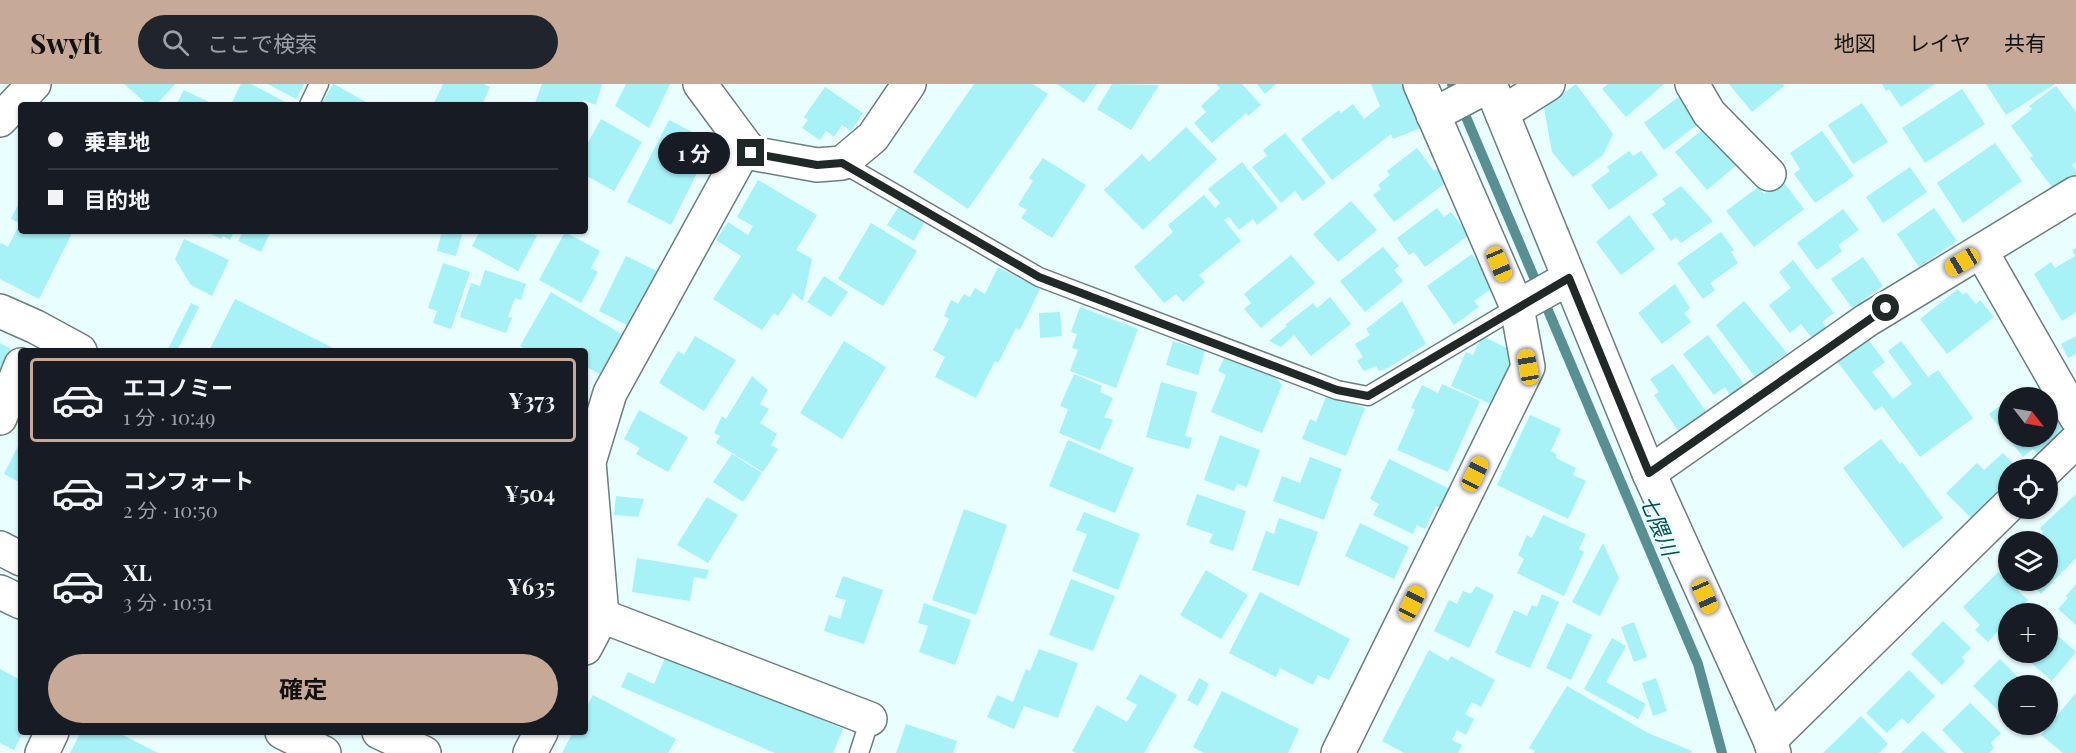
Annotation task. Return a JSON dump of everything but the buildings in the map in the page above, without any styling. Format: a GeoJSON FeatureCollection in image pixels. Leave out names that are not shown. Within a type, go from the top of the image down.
{"type":"FeatureCollection","features":[{"type":"Feature","properties":{"kind":"street"},"geometry":{"type":"LineString","coordinates":[[0,120],[34,84]]}},
{"type":"Feature","properties":{"kind":"street"},"geometry":{"type":"LineString","coordinates":[[700,84],[751,153],[817,165],[842,163],[873,137],[909,84]]}},
{"type":"Feature","properties":{"kind":"street"},"geometry":{"type":"LineString","coordinates":[[1338,753],[1528,367],[1517,307],[1420,84]]}},
{"type":"Feature","properties":{"kind":"street"},"geometry":{"type":"LineString","coordinates":[[1433,115],[1494,94],[1548,84]]}},
{"type":"Feature","properties":{"kind":"street"},"geometry":{"type":"LineString","coordinates":[[1692,84],[1709,113],[1769,174]]}},
{"type":"Feature","properties":{"kind":"street"},"geometry":{"type":"LineString","coordinates":[[1494,94],[1649,473],[1772,746],[1998,516]]}},
{"type":"Feature","properties":{"kind":"street"},"geometry":{"type":"LineString","coordinates":[[588,642],[602,616],[591,556],[589,462],[610,393],[746,146]]}},
{"type":"Feature","properties":{"kind":"street"},"geometry":{"type":"LineString","coordinates":[[1649,473],[1867,320],[2076,193]]}},
{"type":"Feature","properties":{"kind":"street"},"geometry":{"type":"LineString","coordinates":[[1981,251],[2076,417]]}},
{"type":"Feature","properties":{"kind":"street"},"geometry":{"type":"LineString","coordinates":[[1517,307],[1569,278]]}},
{"type":"Feature","properties":{"kind":"street"},"geometry":{"type":"LineString","coordinates":[[0,311],[31,339],[68,348]]}},
{"type":"Feature","properties":{"kind":"street"},"geometry":{"type":"LineString","coordinates":[[0,418],[18,373]]}},
{"type":"Feature","properties":{"kind":"street"},"geometry":{"type":"LineString","coordinates":[[2057,459],[2076,441]]}},
{"type":"Feature","properties":{"kind":"street"},"geometry":{"type":"LineString","coordinates":[[0,548],[18,557]]}},
{"type":"Feature","properties":{"kind":"street"},"geometry":{"type":"LineString","coordinates":[[0,592],[18,601]]}},
{"type":"Feature","properties":{"kind":"street"},"geometry":{"type":"LineString","coordinates":[[602,616],[870,719]]}},
{"type":"Feature","properties":{"kind":"street"},"geometry":{"type":"LineString","coordinates":[[42,753],[51,735]]}},
{"type":"Feature","properties":{"kind":"street"},"geometry":{"type":"LineString","coordinates":[[288,735],[324,753]]}},
{"type":"Feature","properties":{"kind":"street"},"geometry":{"type":"LineString","coordinates":[[385,735],[424,753]]}},
{"type":"Feature","properties":{"kind":"street"},"geometry":{"type":"LineString","coordinates":[[530,753],[539,735]]}},
{"type":"Feature","properties":{"kind":"lane"},"geometry":{"type":"LineString","coordinates":[[310,102],[319,84]]}},
{"type":"Feature","properties":{"kind":"lane"},"geometry":{"type":"LineString","coordinates":[[842,163],[1039,277],[1337,390],[1368,396],[1517,307]]}},
{"type":"Feature","properties":{"kind":"lane"},"geometry":{"type":"LineString","coordinates":[[859,753],[870,719]]}},
{"type":"Feature","properties":{"kind":"waterway","name":"七隈川"},"geometry":{"type":"LineString","coordinates":[[1452,84],[1698,664],[1722,753]]}},
{"type":"Feature","properties":{"kind":"route"},"geometry":{"type":"LineString","coordinates":[[751,153],[817,165],[842,163],[1039,277],[1337,390],[1368,396],[1569,278],[1649,473],[1886,308]]}}]}
